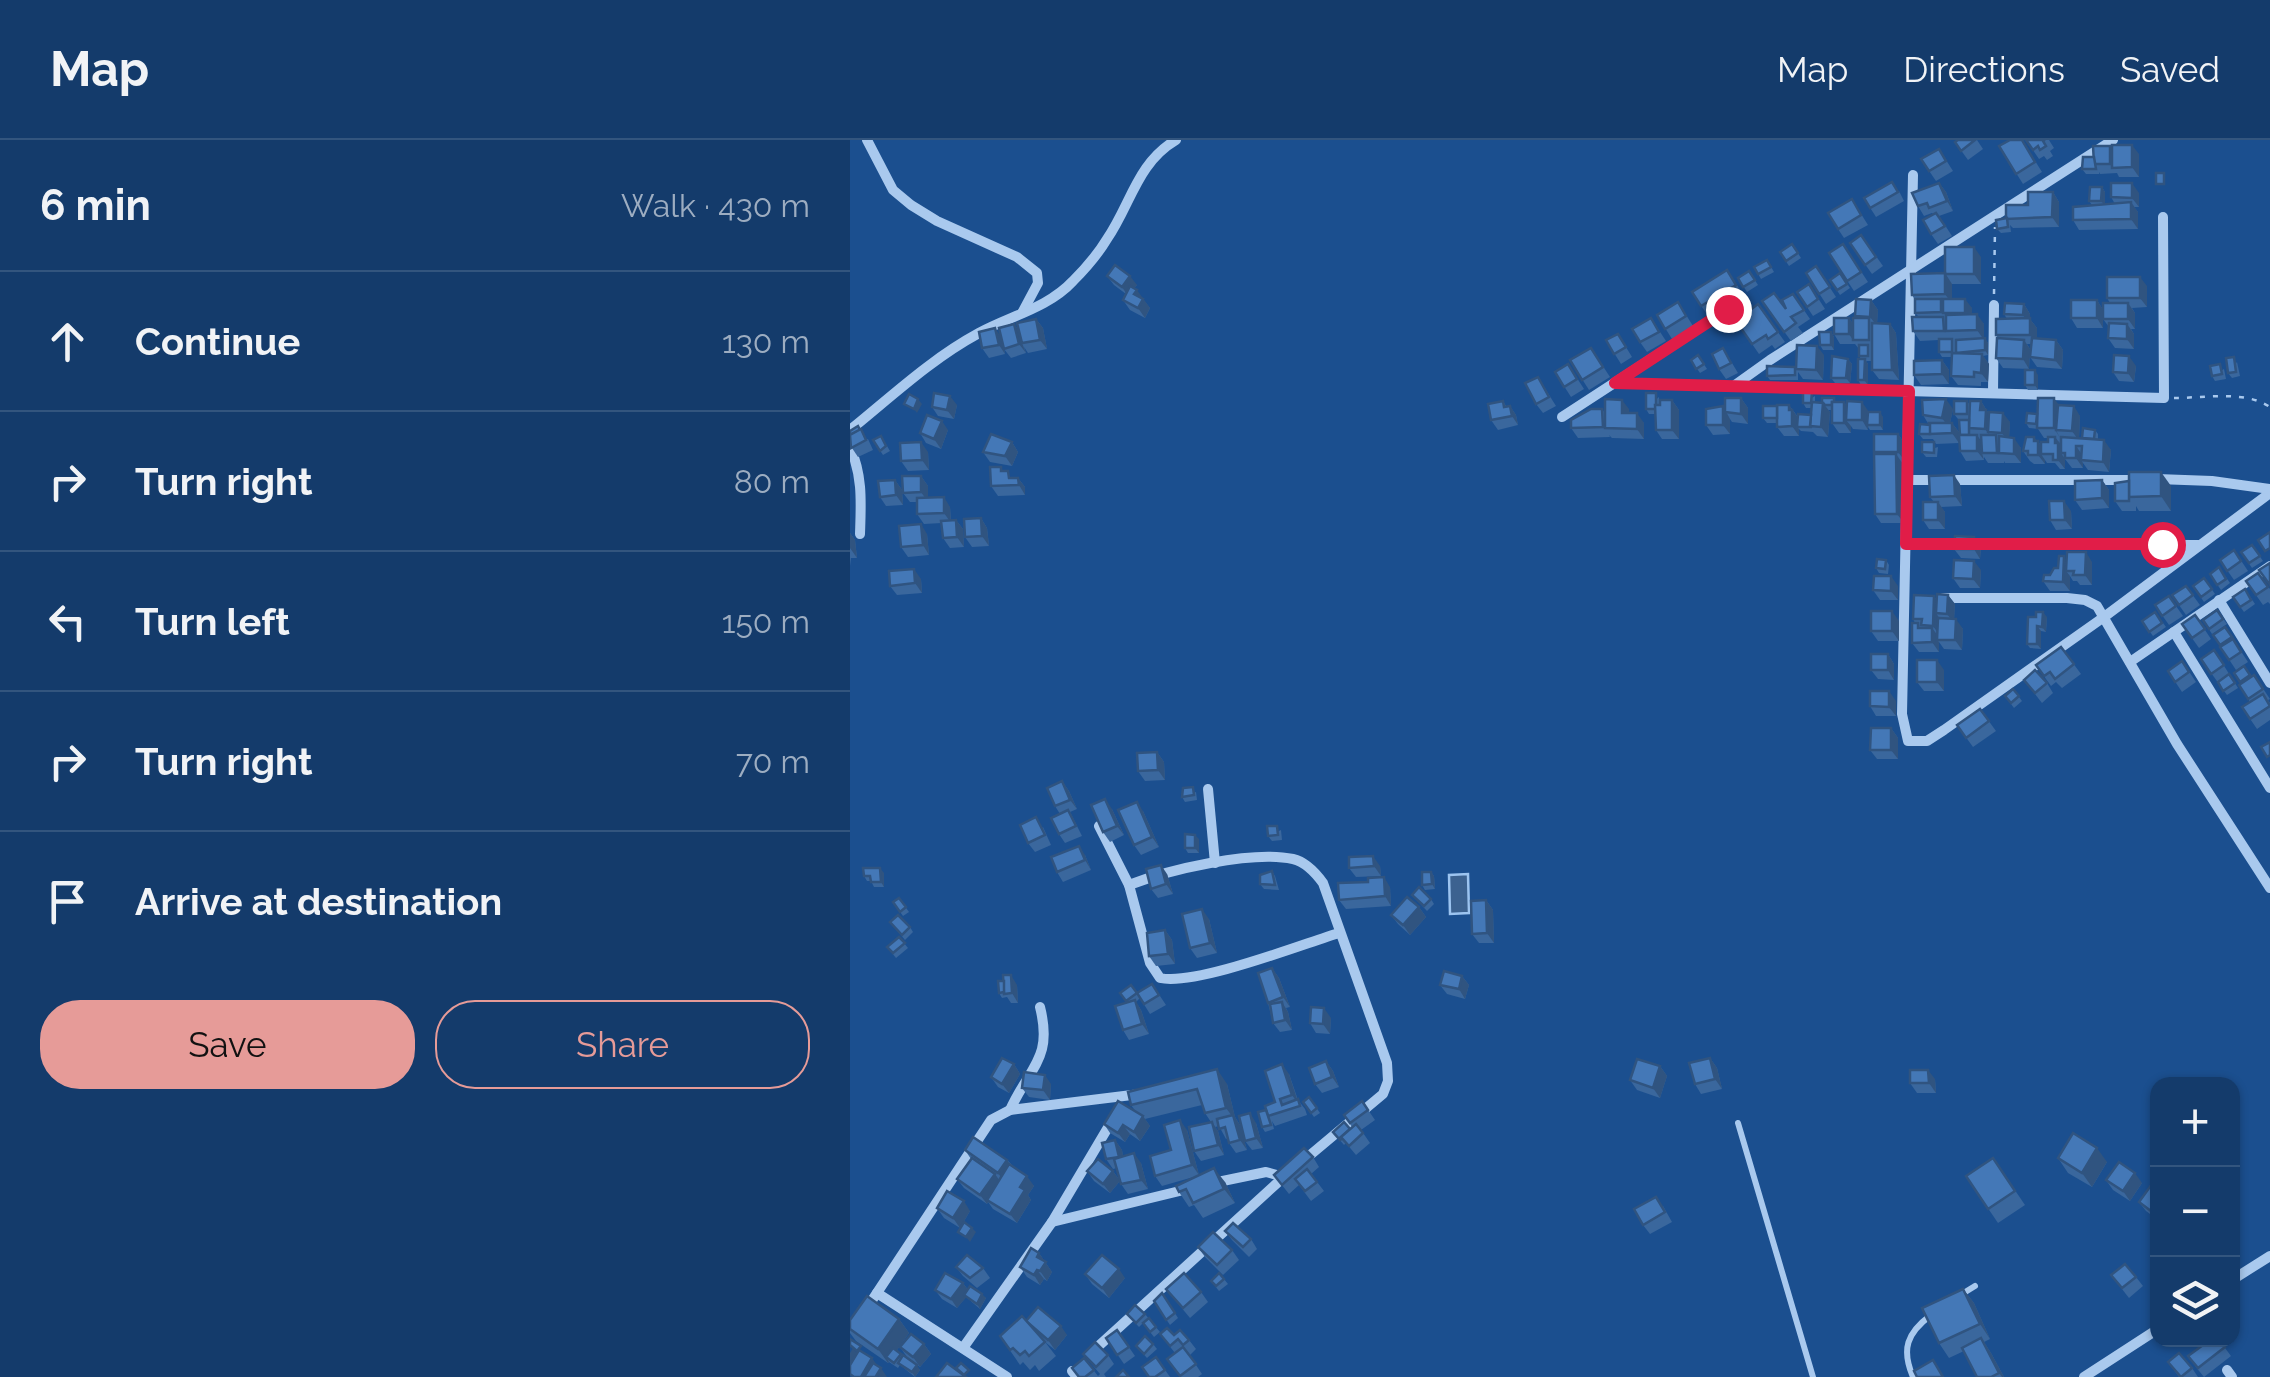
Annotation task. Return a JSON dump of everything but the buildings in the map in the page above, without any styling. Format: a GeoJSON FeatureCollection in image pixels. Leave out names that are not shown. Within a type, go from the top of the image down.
{"type":"FeatureCollection","features":[{"type":"Feature","properties":{"kind":"street"},"geometry":{"type":"LineString","coordinates":[[868,140],[893,190],[902,198],[937,221],[1017,257],[1037,273],[1035,291],[1021,314]]}},
{"type":"Feature","properties":{"kind":"street"},"geometry":{"type":"LineString","coordinates":[[850,430],[936,360],[1072,283],[1108,239],[1143,169],[1160,149],[1176,140]]}},
{"type":"Feature","properties":{"kind":"street"},"geometry":{"type":"LineString","coordinates":[[1734,386],[2114,140]]}},
{"type":"Feature","properties":{"kind":"street"},"geometry":{"type":"LineString","coordinates":[[1913,175],[1902,726],[1908,741],[1927,741],[1944,730],[2104,617],[2270,491]]}},
{"type":"Feature","properties":{"kind":"street"},"geometry":{"type":"LineString","coordinates":[[1615,383],[2164,398],[2163,217]]}},
{"type":"Feature","properties":{"kind":"street"},"geometry":{"type":"LineString","coordinates":[[1993,393],[1994,305]]}},
{"type":"Feature","properties":{"kind":"street"},"geometry":{"type":"LineString","coordinates":[[1562,417],[1728,309]]}},
{"type":"Feature","properties":{"kind":"street"},"geometry":{"type":"LineString","coordinates":[[850,448],[859,467],[862,488],[860,534]]}},
{"type":"Feature","properties":{"kind":"street"},"geometry":{"type":"LineString","coordinates":[[1907,480],[2181,480],[2246,484],[2270,491]]}},
{"type":"Feature","properties":{"kind":"street"},"geometry":{"type":"LineString","coordinates":[[2246,484],[2254,503]]}},
{"type":"Feature","properties":{"kind":"street"},"geometry":{"type":"LineString","coordinates":[[1906,544],[2199,545]]}},
{"type":"Feature","properties":{"kind":"street"},"geometry":{"type":"LineString","coordinates":[[2130,662],[2270,566]]}},
{"type":"Feature","properties":{"kind":"street"},"geometry":{"type":"LineString","coordinates":[[1905,598],[2067,598],[2097,606],[2176,744],[2270,888]]}},
{"type":"Feature","properties":{"kind":"street"},"geometry":{"type":"LineString","coordinates":[[2220,600],[2270,683]]}},
{"type":"Feature","properties":{"kind":"street"},"geometry":{"type":"LineString","coordinates":[[2174,632],[2270,788]]}},
{"type":"Feature","properties":{"kind":"street"},"geometry":{"type":"LineString","coordinates":[[1208,789],[1215,863]]}},
{"type":"Feature","properties":{"kind":"street"},"geometry":{"type":"LineString","coordinates":[[1099,826],[1129,885],[1154,972],[1172,981],[1338,934]]}},
{"type":"Feature","properties":{"kind":"street"},"geometry":{"type":"LineString","coordinates":[[1072,1375],[1262,1196],[1383,1094],[1388,1081],[1387,1064],[1322,883],[1314,871],[1296,860],[1276,858],[1177,868],[1129,885]]}},
{"type":"Feature","properties":{"kind":"street"},"geometry":{"type":"LineString","coordinates":[[856,1326],[985,1127],[1010,1110],[1044,1051],[1045,1028],[1040,1007]]}},
{"type":"Feature","properties":{"kind":"street"},"geometry":{"type":"LineString","coordinates":[[1010,1110],[1152,1093]]}},
{"type":"Feature","properties":{"kind":"street"},"geometry":{"type":"LineString","coordinates":[[963,1348],[1052,1222],[1112,1122],[1117,1097]]}},
{"type":"Feature","properties":{"kind":"street"},"geometry":{"type":"LineString","coordinates":[[1052,1222],[1256,1173],[1284,1177]]}},
{"type":"Feature","properties":{"kind":"street"},"geometry":{"type":"LineString","coordinates":[[1256,1173],[1262,1196]]}},
{"type":"Feature","properties":{"kind":"street"},"geometry":{"type":"LineString","coordinates":[[2240,1275],[2270,1256]]}},
{"type":"Feature","properties":{"kind":"street"},"geometry":{"type":"LineString","coordinates":[[877,1293],[1007,1377]]}},
{"type":"Feature","properties":{"kind":"street"},"geometry":{"type":"LineString","coordinates":[[2084,1377],[2150,1334]]}},
{"type":"Feature","properties":{"kind":"lane"},"geometry":{"type":"LineString","coordinates":[[1738,1123],[1812,1377]]}},
{"type":"Feature","properties":{"kind":"lane"},"geometry":{"type":"LineString","coordinates":[[1956,1298],[1975,1286]]}},
{"type":"Feature","properties":{"kind":"lane"},"geometry":{"type":"LineString","coordinates":[[1913,1377],[1906,1342],[1916,1326],[1942,1307]]}},
{"type":"Feature","properties":{"kind":"path"},"geometry":{"type":"LineString","coordinates":[[1994,305],[1996,216]]}},
{"type":"Feature","properties":{"kind":"path"},"geometry":{"type":"LineString","coordinates":[[2164,398],[2244,398],[2270,407]]}},
{"type":"Feature","properties":{"kind":"water"},"geometry":{"type":"Polygon","coordinates":[[[1468,874],[1469,913],[1450,914],[1449,875],[1468,874]]]}},
{"type":"Feature","properties":{"kind":"route"},"geometry":{"type":"LineString","coordinates":[[1728,309],[1615,383],[1909,391],[1906,544],[2162,544]]}}]}
